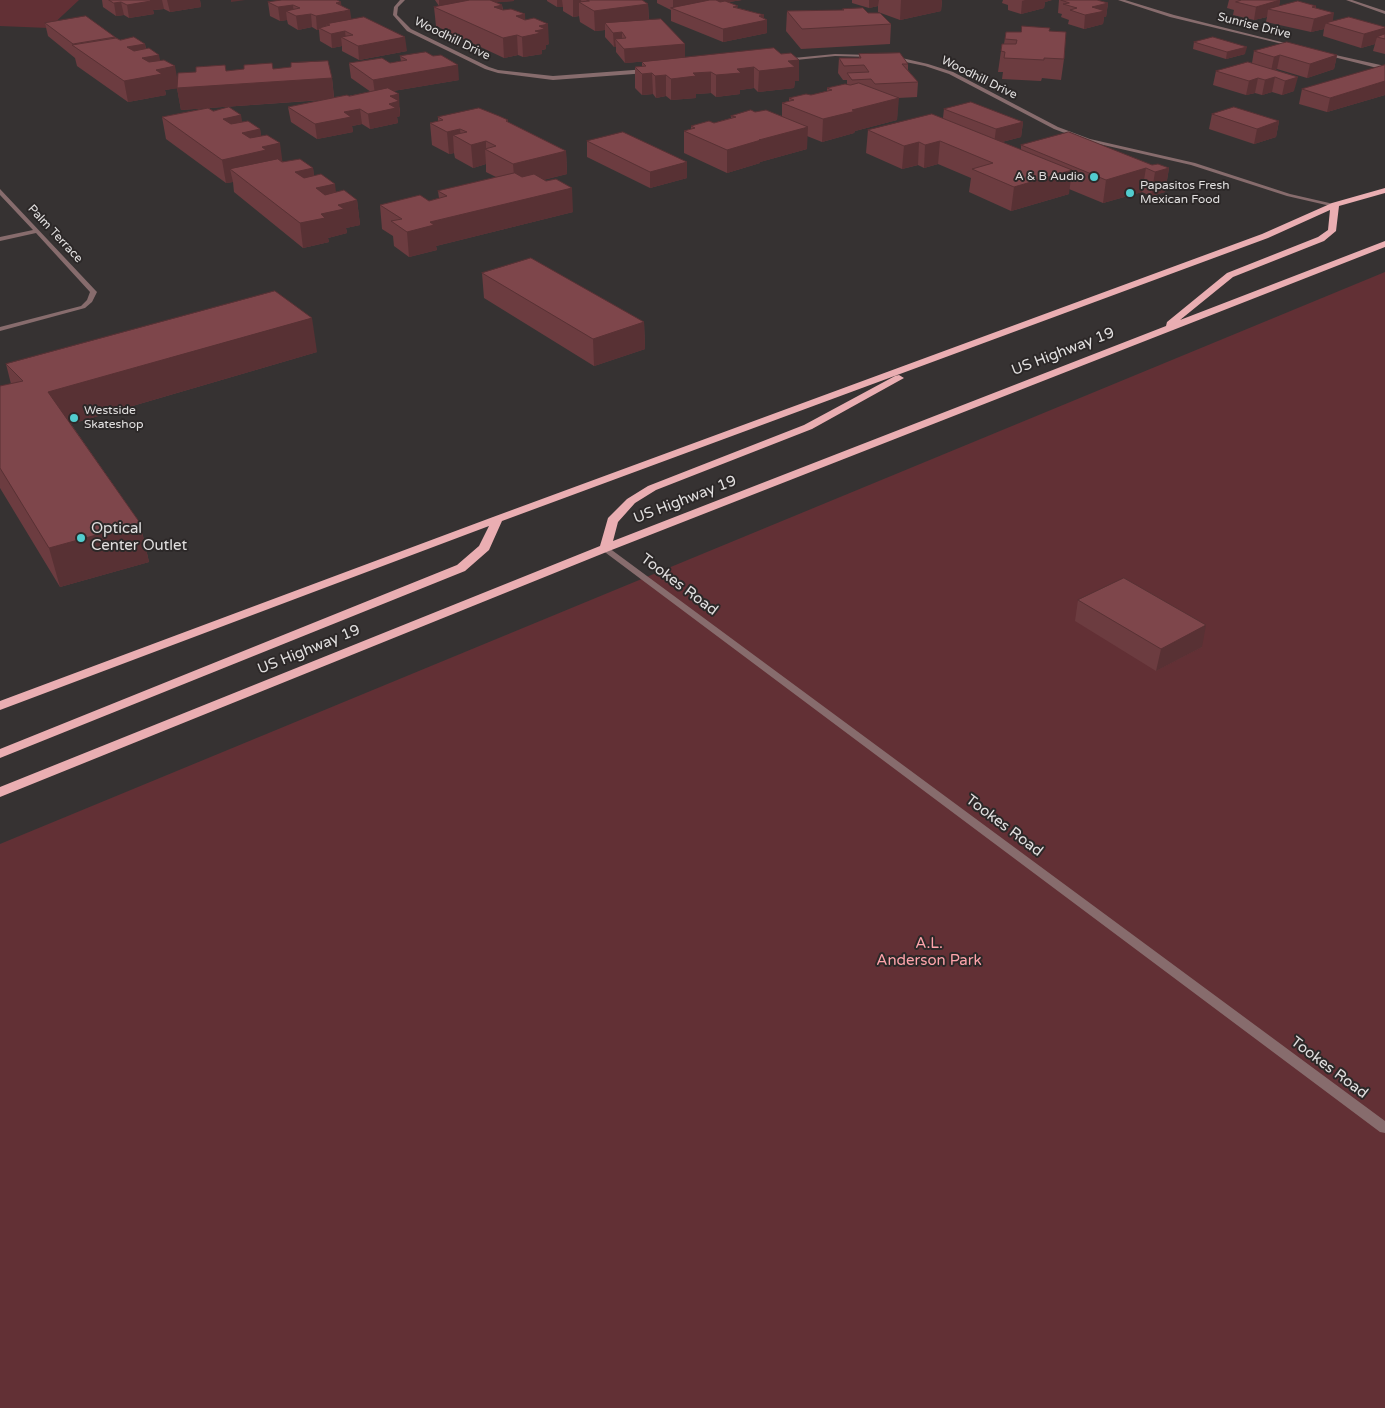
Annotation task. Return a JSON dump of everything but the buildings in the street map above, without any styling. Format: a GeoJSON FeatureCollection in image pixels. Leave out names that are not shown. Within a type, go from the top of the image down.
{"type":"FeatureCollection","features":[{"type":"Feature","properties":{"kind":"highway"},"geometry":{"type":"LineString","coordinates":[[0,706],[497,519],[1265,236],[1335,205],[1385,190]]}},
{"type":"Feature","properties":{"kind":"highway"},"geometry":{"type":"LineString","coordinates":[[1159,332],[1230,275],[1321,239],[1332,231],[1335,205]]}},
{"type":"Feature","properties":{"kind":"highway","name":"US Highway 19"},"geometry":{"type":"LineString","coordinates":[[0,792],[605,548],[1385,244]]}},
{"type":"Feature","properties":{"kind":"highway"},"geometry":{"type":"LineString","coordinates":[[605,548],[612,521],[631,501],[652,488],[808,427],[943,354]]}},
{"type":"Feature","properties":{"kind":"highway"},"geometry":{"type":"LineString","coordinates":[[0,754],[461,568],[481,554],[491,538],[497,519]]}},
{"type":"Feature","properties":{"kind":"street","name":"Woodhill Drive"},"geometry":{"type":"LineString","coordinates":[[403,0],[396,6],[395,15],[403,25],[454,52],[498,71],[513,75],[559,78],[650,71]]}},
{"type":"Feature","properties":{"kind":"street","name":"Sunrise Drive"},"geometry":{"type":"LineString","coordinates":[[1120,0],[1172,16],[1301,47]]}},
{"type":"Feature","properties":{"kind":"street"},"geometry":{"type":"LineString","coordinates":[[1348,0],[1385,13]]}},
{"type":"Feature","properties":{"kind":"street"},"geometry":{"type":"LineString","coordinates":[[1320,52],[1385,68]]}},
{"type":"Feature","properties":{"kind":"street"},"geometry":{"type":"LineString","coordinates":[[783,60],[835,55],[875,56]]}},
{"type":"Feature","properties":{"kind":"street","name":"Woodhill Drive"},"geometry":{"type":"LineString","coordinates":[[884,57],[926,65],[951,73],[1056,128],[1088,140],[1194,164],[1289,195],[1335,205]]}},
{"type":"Feature","properties":{"kind":"street","name":"Palm Terrace"},"geometry":{"type":"LineString","coordinates":[[0,191],[94,292],[90,302],[83,306],[0,328]]}},
{"type":"Feature","properties":{"kind":"street"},"geometry":{"type":"LineString","coordinates":[[0,240],[36,231]]}},
{"type":"Feature","properties":{"kind":"street","name":"Tookes Road"},"geometry":{"type":"LineString","coordinates":[[605,548],[1385,1128]]}},
{"type":"Feature","properties":{"kind":"green space"},"geometry":{"type":"Polygon","coordinates":[[[0,0],[79,0],[49,28],[0,26],[0,0]]]}},
{"type":"Feature","properties":{"kind":"green space","name":"A.L. Anderson Park"},"geometry":{"type":"Polygon","coordinates":[[[1385,272],[1385,1408],[0,1408],[0,844],[1385,272]]]}},
{"type":"Feature","properties":{"kind":"place","name":"A & B Audio"},"geometry":{"type":"Point","coordinates":[1094,177]}},
{"type":"Feature","properties":{"kind":"place","name":"Papasitos Fresh Mexican Food"},"geometry":{"type":"Point","coordinates":[1130,193]}},
{"type":"Feature","properties":{"kind":"place","name":"Westside Skateshop"},"geometry":{"type":"Point","coordinates":[74,418]}},
{"type":"Feature","properties":{"kind":"place","name":"Optical Center Outlet"},"geometry":{"type":"Point","coordinates":[81,538]}}]}
